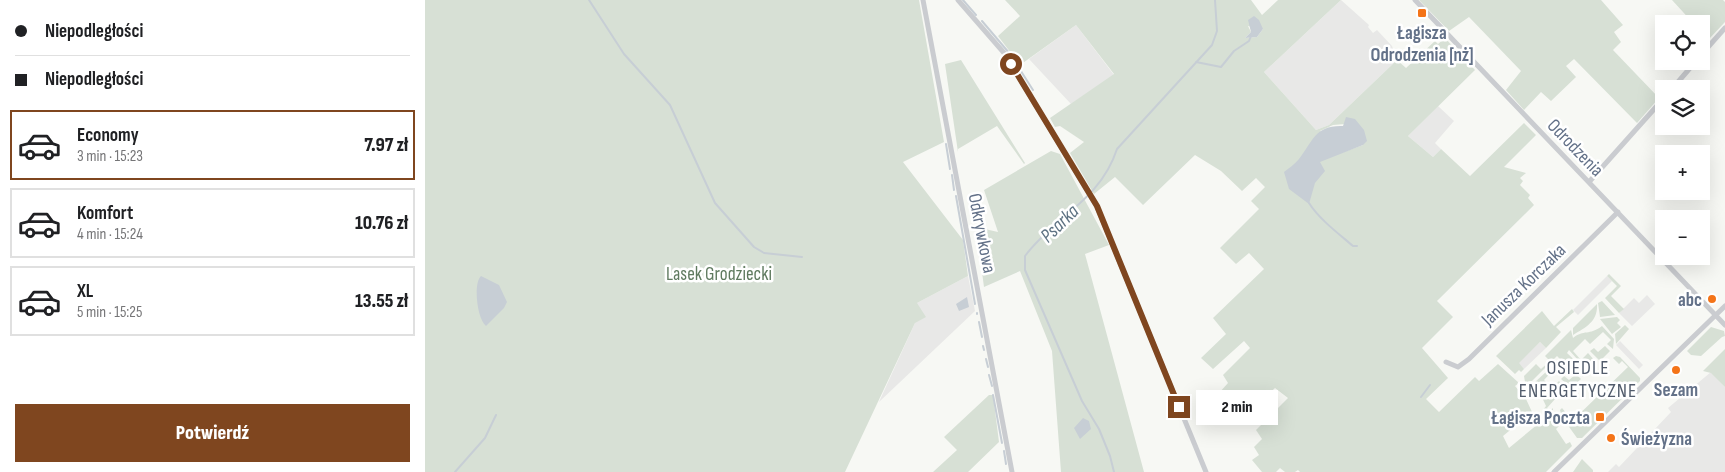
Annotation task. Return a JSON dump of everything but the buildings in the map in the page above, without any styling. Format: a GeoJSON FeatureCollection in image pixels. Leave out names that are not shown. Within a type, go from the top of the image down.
{"type":"FeatureCollection","features":[{"type":"Feature","properties":{"kind":"street","name":"Odkrywkowa"},"geometry":{"type":"LineString","coordinates":[[923,0],[1013,472]]}},
{"type":"Feature","properties":{"kind":"street"},"geometry":{"type":"LineString","coordinates":[[957,0],[1005,54],[1092,199],[1206,472]]}},
{"type":"Feature","properties":{"kind":"street","name":"Odrodzenia"},"geometry":{"type":"LineString","coordinates":[[1415,0],[1725,324]]}},
{"type":"Feature","properties":{"kind":"street"},"geometry":{"type":"LineString","coordinates":[[1710,45],[1725,28]]}},
{"type":"Feature","properties":{"kind":"street"},"geometry":{"type":"LineString","coordinates":[[1680,80],[1688,70]]}},
{"type":"Feature","properties":{"kind":"street"},"geometry":{"type":"LineString","coordinates":[[1589,182],[1655,108]]}},
{"type":"Feature","properties":{"kind":"street","name":"Janusza Korczaka"},"geometry":{"type":"LineString","coordinates":[[1446,362],[1458,367],[1469,359],[1618,212]]}},
{"type":"Feature","properties":{"kind":"street"},"geometry":{"type":"LineString","coordinates":[[1554,472],[1725,306]]}},
{"type":"Feature","properties":{"kind":"shaded area"},"geometry":{"type":"Polygon","coordinates":[[[1341,0],[1369,25],[1368,27],[1373,33],[1377,30],[1392,46],[1397,60],[1329,125],[1316,130],[1264,72],[1341,0]]]}},
{"type":"Feature","properties":{"kind":"shaded area"},"geometry":{"type":"Polygon","coordinates":[[[1254,16],[1259,20],[1263,29],[1257,37],[1245,38],[1251,32],[1248,20],[1254,16]]]}},
{"type":"Feature","properties":{"kind":"shaded area"},"geometry":{"type":"Polygon","coordinates":[[[1076,25],[1114,75],[1071,104],[1029,59],[1076,25]]]}},
{"type":"Feature","properties":{"kind":"shaded area"},"geometry":{"type":"Polygon","coordinates":[[[1438,106],[1454,121],[1435,143],[1441,149],[1433,157],[1408,136],[1438,106]]]}},
{"type":"Feature","properties":{"kind":"shaded area"},"geometry":{"type":"Polygon","coordinates":[[[1346,117],[1355,119],[1364,130],[1367,141],[1363,145],[1320,162],[1325,171],[1315,183],[1309,204],[1289,189],[1284,172],[1299,159],[1320,131],[1334,126],[1343,126],[1346,117]]]}},
{"type":"Feature","properties":{"kind":"shaded area"},"geometry":{"type":"Polygon","coordinates":[[[481,276],[499,285],[507,302],[504,308],[486,326],[480,316],[477,301],[477,286],[481,276]]]}},
{"type":"Feature","properties":{"kind":"shaded area"},"geometry":{"type":"Polygon","coordinates":[[[968,276],[975,311],[879,402],[915,323],[917,303],[968,276]]]}},
{"type":"Feature","properties":{"kind":"shaded area"},"geometry":{"type":"Polygon","coordinates":[[[1607,276],[1612,281],[1578,315],[1573,310],[1607,276]]]}},
{"type":"Feature","properties":{"kind":"shaded area"},"geometry":{"type":"Polygon","coordinates":[[[1647,295],[1655,304],[1632,326],[1619,313],[1634,298],[1639,303],[1647,295]]]}},
{"type":"Feature","properties":{"kind":"shaded area"},"geometry":{"type":"Polygon","coordinates":[[[967,297],[969,307],[959,311],[956,304],[967,297]]]}},
{"type":"Feature","properties":{"kind":"shaded area"},"geometry":{"type":"Polygon","coordinates":[[[1620,341],[1643,365],[1639,369],[1616,345],[1620,341]]]}},
{"type":"Feature","properties":{"kind":"shaded area"},"geometry":{"type":"Polygon","coordinates":[[[1540,342],[1546,348],[1524,369],[1518,363],[1540,342]]]}},
{"type":"Feature","properties":{"kind":"shaded area"},"geometry":{"type":"Polygon","coordinates":[[[1711,372],[1725,387],[1725,472],[1608,472],[1616,464],[1619,467],[1671,412],[1668,408],[1711,372]]]}},
{"type":"Feature","properties":{"kind":"shaded area"},"geometry":{"type":"Polygon","coordinates":[[[1083,418],[1089,421],[1091,429],[1080,439],[1074,428],[1083,418]]]}},
{"type":"Feature","properties":{"kind":"green space","name":"Lasek Grodziecki"},"geometry":{"type":"Polygon","coordinates":[[[425,0],[919,0],[944,142],[903,162],[963,240],[968,276],[917,303],[926,317],[915,323],[845,472],[425,472],[425,0]]]}},
{"type":"Feature","properties":{"kind":"green space"},"geometry":{"type":"Polygon","coordinates":[[[1005,0],[1251,0],[1262,15],[1278,0],[1341,0],[1264,72],[1316,130],[1329,125],[1397,60],[1406,68],[1435,41],[1438,44],[1445,38],[1475,70],[1408,136],[1433,157],[1441,149],[1470,176],[1524,123],[1536,135],[1504,167],[1526,173],[1520,178],[1523,181],[1520,185],[1530,195],[1528,198],[1534,205],[1437,301],[1453,317],[1422,348],[1448,378],[1426,399],[1439,412],[1475,377],[1479,381],[1498,364],[1519,383],[1515,386],[1526,399],[1532,412],[1503,436],[1509,448],[1538,424],[1540,426],[1548,424],[1547,420],[1551,419],[1559,426],[1556,429],[1566,444],[1570,442],[1572,446],[1546,472],[1300,472],[1298,470],[1295,472],[1285,472],[1280,468],[1276,472],[1262,472],[1252,460],[1259,455],[1254,447],[1262,439],[1256,430],[1288,398],[1275,388],[1245,416],[1219,393],[1228,383],[1223,375],[1250,348],[1244,341],[1213,369],[1201,358],[1226,334],[1213,318],[1264,269],[1249,253],[1236,264],[1220,248],[1259,209],[1251,201],[1265,187],[1256,178],[1242,191],[1221,171],[1195,155],[1143,205],[1115,177],[1094,194],[1070,153],[1084,142],[1060,126],[1055,127],[1050,118],[1114,74],[1076,25],[1020,65],[998,36],[1020,16],[1005,0]],[[1248,26],[1251,32],[1245,38],[1257,37],[1263,29],[1248,26]],[[1345,124],[1333,125],[1320,131],[1341,153],[1363,145],[1345,124]]]}},
{"type":"Feature","properties":{"kind":"green space"},"geometry":{"type":"Polygon","coordinates":[[[1419,0],[1601,0],[1623,25],[1614,32],[1621,42],[1613,50],[1655,94],[1655,103],[1637,123],[1574,59],[1566,66],[1576,77],[1551,101],[1541,92],[1524,110],[1506,90],[1521,71],[1469,17],[1449,31],[1419,0]]]}},
{"type":"Feature","properties":{"kind":"green space"},"geometry":{"type":"Polygon","coordinates":[[[1672,0],[1723,0],[1725,2],[1725,22],[1710,38],[1710,15],[1686,15],[1672,0]]]}},
{"type":"Feature","properties":{"kind":"green space"},"geometry":{"type":"Polygon","coordinates":[[[961,60],[1024,164],[997,126],[958,149],[958,152],[945,64],[961,60]]]}},
{"type":"Feature","properties":{"kind":"green space"},"geometry":{"type":"Polygon","coordinates":[[[1051,151],[1060,154],[1109,245],[1085,254],[1144,472],[1061,472],[1052,351],[1020,271],[984,287],[976,227],[998,232],[984,190],[1051,151]]]}},
{"type":"Feature","properties":{"kind":"green space"},"geometry":{"type":"Polygon","coordinates":[[[1609,274],[1621,286],[1611,296],[1624,309],[1619,313],[1605,298],[1617,286],[1607,276],[1609,274]]]}},
{"type":"Feature","properties":{"kind":"green space"},"geometry":{"type":"Polygon","coordinates":[[[1602,301],[1615,315],[1600,317],[1598,303],[1602,301]]]}},
{"type":"Feature","properties":{"kind":"green space"},"geometry":{"type":"Polygon","coordinates":[[[1597,304],[1596,315],[1591,323],[1573,335],[1573,328],[1597,304]]]}},
{"type":"Feature","properties":{"kind":"green space"},"geometry":{"type":"Polygon","coordinates":[[[1572,309],[1574,312],[1556,327],[1561,332],[1546,348],[1540,342],[1519,363],[1524,369],[1521,372],[1519,370],[1515,374],[1496,356],[1542,311],[1554,326],[1572,309]]]}},
{"type":"Feature","properties":{"kind":"green space"},"geometry":{"type":"Polygon","coordinates":[[[1617,317],[1620,320],[1617,323],[1621,327],[1612,334],[1600,319],[1617,317]]]}},
{"type":"Feature","properties":{"kind":"green space"},"geometry":{"type":"Polygon","coordinates":[[[1625,325],[1629,329],[1616,344],[1615,334],[1625,325]]]}},
{"type":"Feature","properties":{"kind":"green space"},"geometry":{"type":"Polygon","coordinates":[[[1602,326],[1614,339],[1613,349],[1607,344],[1611,340],[1603,332],[1590,344],[1585,339],[1573,351],[1581,360],[1588,353],[1595,361],[1586,369],[1569,350],[1567,353],[1585,370],[1583,377],[1578,372],[1581,368],[1573,360],[1561,372],[1556,367],[1544,380],[1552,388],[1559,381],[1565,388],[1547,408],[1550,411],[1553,408],[1553,411],[1545,413],[1543,410],[1546,406],[1539,391],[1534,392],[1527,384],[1534,383],[1560,359],[1557,356],[1532,381],[1525,382],[1524,376],[1536,364],[1541,369],[1550,361],[1545,356],[1571,330],[1573,338],[1580,334],[1594,331],[1602,326]]]}},
{"type":"Feature","properties":{"kind":"green space"},"geometry":{"type":"Polygon","coordinates":[[[1711,327],[1724,331],[1725,336],[1701,356],[1691,355],[1687,351],[1711,327]]]}},
{"type":"Feature","properties":{"kind":"green space"},"geometry":{"type":"Polygon","coordinates":[[[1605,346],[1610,351],[1600,361],[1590,351],[1594,348],[1598,352],[1605,346]]]}},
{"type":"Feature","properties":{"kind":"green space"},"geometry":{"type":"Polygon","coordinates":[[[1725,349],[1725,387],[1711,373],[1703,371],[1725,349]]]}},
{"type":"Feature","properties":{"kind":"green space"},"geometry":{"type":"Polygon","coordinates":[[[1616,356],[1620,357],[1640,378],[1640,381],[1582,438],[1577,438],[1562,417],[1560,410],[1562,408],[1567,414],[1564,417],[1570,423],[1628,367],[1622,361],[1619,364],[1613,358],[1616,356]]]}},
{"type":"Feature","properties":{"kind":"green space"},"geometry":{"type":"Polygon","coordinates":[[[1576,374],[1581,379],[1571,388],[1561,379],[1564,376],[1569,380],[1576,374]]]}},
{"type":"Feature","properties":{"kind":"green space"},"geometry":{"type":"Polygon","coordinates":[[[989,395],[993,395],[999,442],[968,472],[933,472],[957,450],[944,437],[989,395]]]}},
{"type":"Feature","properties":{"kind":"green space"},"geometry":{"type":"Polygon","coordinates":[[[1582,459],[1593,470],[1593,472],[1573,472],[1582,459]]]}},
{"type":"Feature","properties":{"kind":"waterway"},"geometry":{"type":"LineString","coordinates":[[589,0],[624,54],[670,105],[715,203],[754,247],[764,253],[802,257]]}},
{"type":"Feature","properties":{"kind":"waterway"},"geometry":{"type":"LineString","coordinates":[[963,0],[976,15]]}},
{"type":"Feature","properties":{"kind":"waterway","name":"Psarka"},"geometry":{"type":"LineString","coordinates":[[1114,472],[1099,429],[1082,401],[1025,270],[1025,256],[1037,242],[1076,207],[1100,182],[1117,149],[1212,45],[1217,31],[1215,0]]}},
{"type":"Feature","properties":{"kind":"waterway"},"geometry":{"type":"LineString","coordinates":[[982,21],[1010,54],[1033,90]]}},
{"type":"Feature","properties":{"kind":"waterway"},"geometry":{"type":"LineString","coordinates":[[1196,62],[1221,67],[1234,51],[1249,41],[1251,36]]}},
{"type":"Feature","properties":{"kind":"waterway"},"geometry":{"type":"LineString","coordinates":[[946,144],[950,169]]}},
{"type":"Feature","properties":{"kind":"waterway"},"geometry":{"type":"LineString","coordinates":[[952,175],[954,190]]}},
{"type":"Feature","properties":{"kind":"waterway"},"geometry":{"type":"LineString","coordinates":[[956,196],[975,304]]}},
{"type":"Feature","properties":{"kind":"waterway"},"geometry":{"type":"LineString","coordinates":[[1309,203],[1329,226],[1353,246],[1357,246]]}},
{"type":"Feature","properties":{"kind":"waterway"},"geometry":{"type":"LineString","coordinates":[[979,322],[982,337]]}},
{"type":"Feature","properties":{"kind":"waterway"},"geometry":{"type":"LineString","coordinates":[[983,346],[984,350]]}},
{"type":"Feature","properties":{"kind":"waterway"},"geometry":{"type":"LineString","coordinates":[[986,359],[988,367]]}},
{"type":"Feature","properties":{"kind":"waterway"},"geometry":{"type":"LineString","coordinates":[[989,375],[992,386]]}},
{"type":"Feature","properties":{"kind":"waterway"},"geometry":{"type":"LineString","coordinates":[[1421,397],[1430,385]]}},
{"type":"Feature","properties":{"kind":"waterway"},"geometry":{"type":"LineString","coordinates":[[993,395],[1002,443]]}},
{"type":"Feature","properties":{"kind":"waterway"},"geometry":{"type":"LineString","coordinates":[[455,472],[485,438],[496,415]]}},
{"type":"Feature","properties":{"kind":"waterway"},"geometry":{"type":"LineString","coordinates":[[1004,451],[1006,464]]}},
{"type":"Feature","properties":{"kind":"place","name":"Łagisza Odrodzenia [nż]"},"geometry":{"type":"Point","coordinates":[1422,13]}},
{"type":"Feature","properties":{"kind":"place","name":"abc"},"geometry":{"type":"Point","coordinates":[1712,299]}},
{"type":"Feature","properties":{"kind":"place","name":"Sezam"},"geometry":{"type":"Point","coordinates":[1676,370]}},
{"type":"Feature","properties":{"kind":"place","name":"Łagisza Poczta"},"geometry":{"type":"Point","coordinates":[1600,417]}},
{"type":"Feature","properties":{"kind":"place","name":"Świeżyzna"},"geometry":{"type":"Point","coordinates":[1611,438]}},
{"type":"Feature","properties":{"kind":"district","name":"OSIEDLE ENERGETYCZNE"},"geometry":{"type":"Point","coordinates":[1578,378]}},
{"type":"Feature","properties":{"kind":"route"},"geometry":{"type":"LineString","coordinates":[[1011,64],[1097,206],[1179,407]]}}]}
